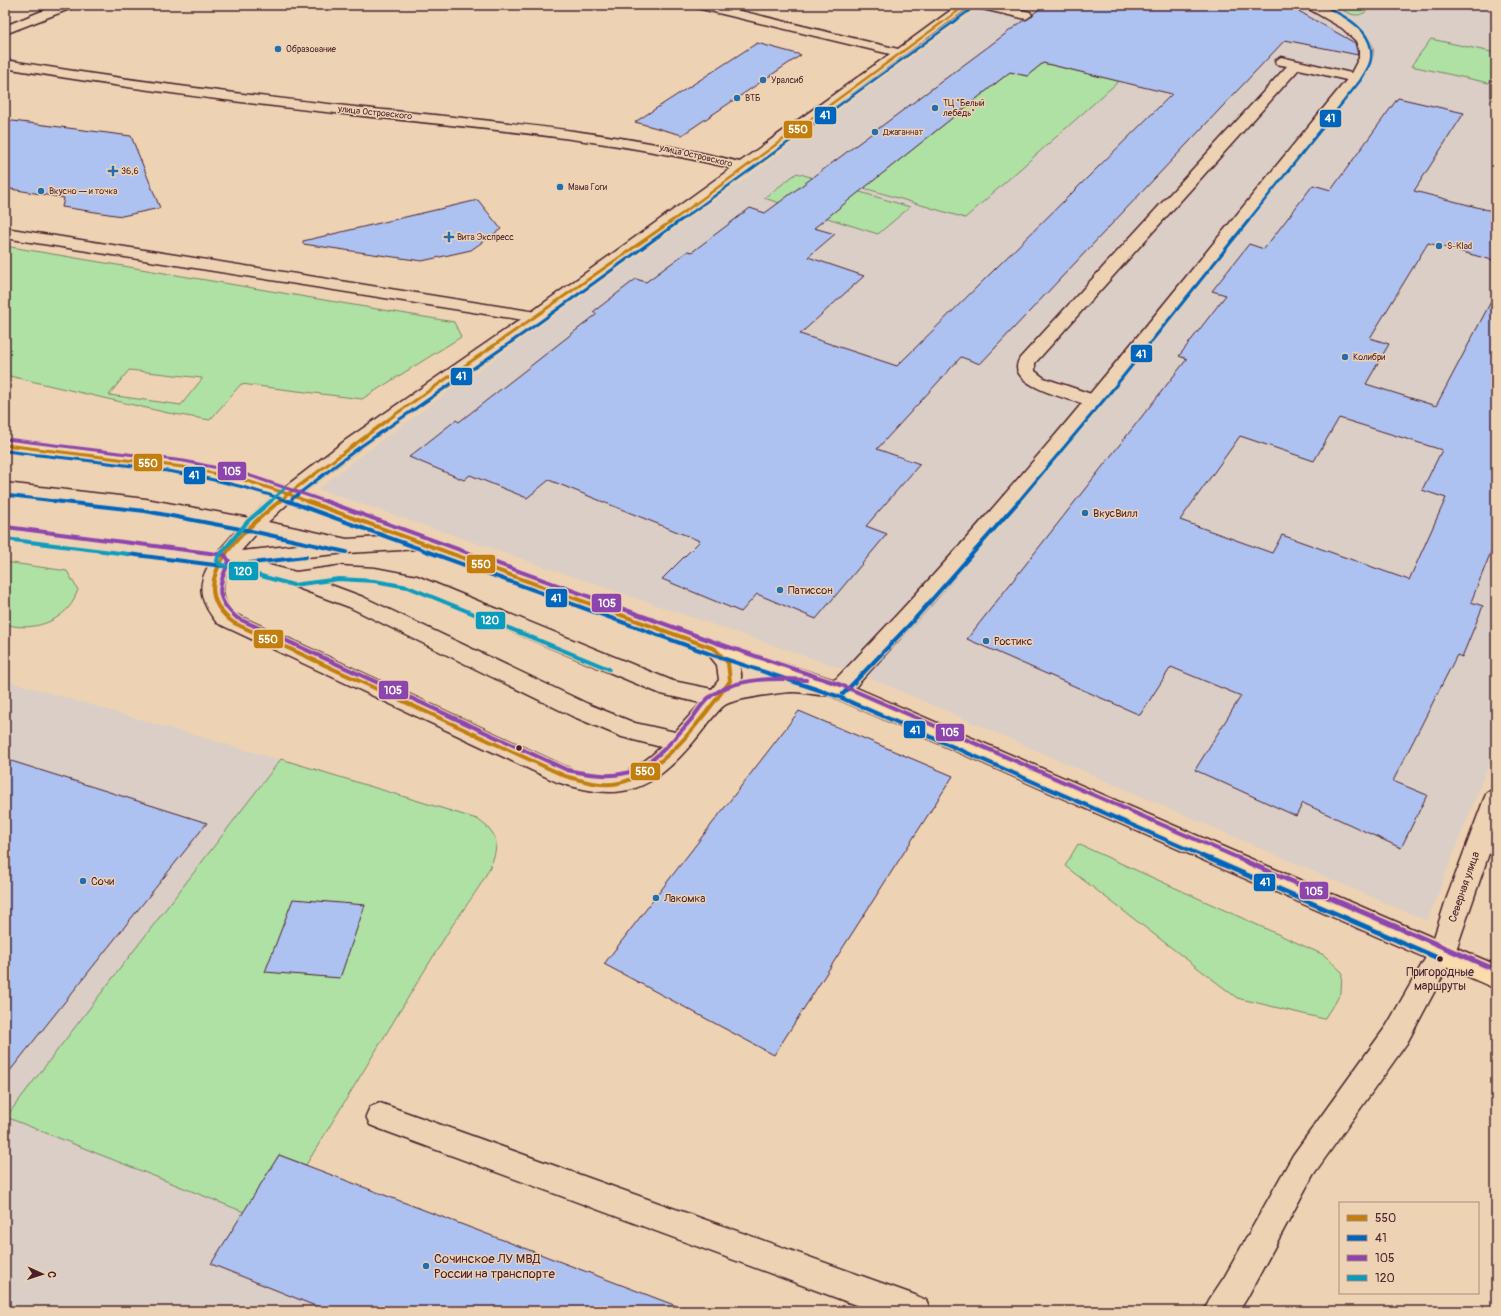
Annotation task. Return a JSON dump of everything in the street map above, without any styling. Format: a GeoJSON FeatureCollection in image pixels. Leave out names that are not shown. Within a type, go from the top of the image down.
{"type":"FeatureCollection","features":[{"type":"Feature","properties":{"kind":"main road"},"geometry":{"type":"LineString","coordinates":[[5,445],[183,467],[241,479],[288,494],[715,649],[839,690],[1496,977]]}},
{"type":"Feature","properties":{"kind":"street"},"geometry":{"type":"LineString","coordinates":[[5,30],[68,5]]}},
{"type":"Feature","properties":{"kind":"street"},"geometry":{"type":"LineString","coordinates":[[701,5],[900,53]]}},
{"type":"Feature","properties":{"kind":"street"},"geometry":{"type":"LineString","coordinates":[[715,649],[728,663],[730,681],[718,698],[660,763],[647,773],[627,782],[606,784],[584,782],[565,776],[229,621],[215,605],[212,596],[214,575],[223,560],[252,525],[288,494],[354,444],[536,317],[966,5]]}},
{"type":"Feature","properties":{"kind":"street"},"geometry":{"type":"LineString","coordinates":[[982,5],[1026,15]]}},
{"type":"Feature","properties":{"kind":"street"},"geometry":{"type":"LineString","coordinates":[[294,579],[339,573],[375,575],[410,581],[669,688],[718,698],[751,689],[794,684],[839,690],[899,628],[1097,398],[1255,200],[1355,78],[1366,58],[1366,48],[1362,40],[1346,25],[1308,5]]}},
{"type":"Feature","properties":{"kind":"street"},"geometry":{"type":"LineString","coordinates":[[1280,60],[1355,78]]}},
{"type":"Feature","properties":{"kind":"street","name":"улица Островского"},"geometry":{"type":"LineString","coordinates":[[5,64],[67,74],[282,103],[597,137],[649,145],[744,167]]}},
{"type":"Feature","properties":{"kind":"street"},"geometry":{"type":"LineString","coordinates":[[1097,398],[1038,382],[1026,373],[1026,362],[1296,64]]}},
{"type":"Feature","properties":{"kind":"street"},"geometry":{"type":"LineString","coordinates":[[5,233],[286,276],[536,317]]}},
{"type":"Feature","properties":{"kind":"street"},"geometry":{"type":"LineString","coordinates":[[5,489],[146,505],[252,525],[347,546]]}},
{"type":"Feature","properties":{"kind":"street"},"geometry":{"type":"LineString","coordinates":[[5,533],[223,560],[294,579],[356,602],[580,710],[630,731],[679,742]]}},
{"type":"Feature","properties":{"kind":"street"},"geometry":{"type":"LineString","coordinates":[[223,560],[347,546],[420,542]]}},
{"type":"Feature","properties":{"kind":"street","name":"Северная улица"},"geometry":{"type":"LineString","coordinates":[[1220,1311],[1236,1287],[1303,1165],[1397,1034],[1442,953],[1459,900],[1496,799]]}},
{"type":"Feature","properties":{"kind":"street"},"geometry":{"type":"LineString","coordinates":[[380,1116],[914,1311]]}},
{"type":"Feature","properties":{"kind":"shaded area"},"geometry":{"type":"Polygon","coordinates":[[[983,5],[1496,5],[1496,746],[1427,921],[875,680],[318,489],[379,442],[983,5]]]}},
{"type":"Feature","properties":{"kind":"shaded area"},"geometry":{"type":"Polygon","coordinates":[[[5,680],[449,809],[477,819],[492,830],[496,844],[482,882],[451,928],[306,1165],[279,1155],[494,1311],[5,1311],[5,680]]]}},
{"type":"Feature","properties":{"kind":"green space"},"geometry":{"type":"Polygon","coordinates":[[[1333,5],[1373,5],[1363,13],[1354,15],[1333,5]]]}},
{"type":"Feature","properties":{"kind":"green space"},"geometry":{"type":"Polygon","coordinates":[[[1431,39],[1496,53],[1496,73],[1489,83],[1411,66],[1431,39]]]}},
{"type":"Feature","properties":{"kind":"green space"},"geometry":{"type":"Polygon","coordinates":[[[1043,63],[1119,81],[965,218],[864,188],[1010,72],[1027,76],[1043,63]]]}},
{"type":"Feature","properties":{"kind":"green space"},"geometry":{"type":"Polygon","coordinates":[[[797,173],[910,207],[878,234],[764,198],[797,173]]]}},
{"type":"Feature","properties":{"kind":"green space"},"geometry":{"type":"Polygon","coordinates":[[[5,246],[454,322],[461,337],[362,399],[241,384],[210,420],[168,413],[5,375],[5,246]],[[129,370],[109,395],[181,405],[202,378],[129,370]]]}},
{"type":"Feature","properties":{"kind":"green space"},"geometry":{"type":"Polygon","coordinates":[[[5,562],[67,571],[78,590],[72,604],[56,618],[40,625],[22,627],[5,624],[5,562]]]}},
{"type":"Feature","properties":{"kind":"green space"},"geometry":{"type":"Polygon","coordinates":[[[281,759],[477,819],[487,826],[492,832],[496,840],[496,844],[495,854],[485,877],[450,929],[306,1165],[279,1155],[244,1212],[6,1117],[281,759]]]}},
{"type":"Feature","properties":{"kind":"green space"},"geometry":{"type":"Polygon","coordinates":[[[1078,844],[1324,955],[1342,972],[1341,993],[1324,1019],[1237,998],[1065,866],[1078,844]]]}},
{"type":"Feature","properties":{"kind":"building"},"geometry":{"type":"Polygon","coordinates":[[[1045,5],[1288,5],[1355,43],[1358,55],[1285,40],[980,364],[961,357],[877,449],[920,464],[866,526],[887,534],[816,619],[757,594],[741,612],[662,579],[700,541],[549,480],[527,498],[470,475],[464,480],[409,457],[456,420],[459,422],[597,314],[593,312],[636,279],[646,282],[688,251],[692,252],[750,208],[765,213],[1024,20],[1033,16],[1033,14],[1045,5]],[[1043,63],[1027,76],[1010,72],[814,228],[835,234],[808,257],[864,276],[800,334],[897,366],[1172,94],[1043,63]]]}},
{"type":"Feature","properties":{"kind":"building"},"geometry":{"type":"Polygon","coordinates":[[[757,43],[801,55],[682,135],[635,122],[757,43]]]}},
{"type":"Feature","properties":{"kind":"building"},"geometry":{"type":"Polygon","coordinates":[[[1398,98],[1464,113],[1414,191],[1496,212],[1496,261],[1428,243],[1370,338],[1389,344],[1366,384],[1436,406],[1496,292],[1496,539],[1471,602],[1483,606],[1462,657],[1457,655],[1393,781],[1427,795],[1401,848],[1303,803],[1296,816],[1195,770],[1241,696],[1171,667],[1140,715],[967,639],[1187,359],[1179,356],[1226,295],[1212,291],[1249,244],[1264,249],[1313,185],[1331,190],[1398,98]],[[1339,418],[1314,461],[1240,436],[1180,520],[1272,553],[1282,535],[1409,580],[1446,498],[1422,490],[1442,450],[1339,418]]]}},
{"type":"Feature","properties":{"kind":"building"},"geometry":{"type":"Polygon","coordinates":[[[5,120],[131,136],[160,208],[122,216],[62,207],[64,198],[5,188],[5,120]]]}},
{"type":"Feature","properties":{"kind":"building"},"geometry":{"type":"Polygon","coordinates":[[[478,200],[501,229],[471,250],[422,261],[303,244],[303,241],[478,200]]]}},
{"type":"Feature","properties":{"kind":"building"},"geometry":{"type":"Polygon","coordinates":[[[799,711],[953,776],[774,1055],[604,964],[799,711]]]}},
{"type":"Feature","properties":{"kind":"building","name":"Сочи"},"geometry":{"type":"Polygon","coordinates":[[[5,759],[207,823],[5,1077],[5,759]]]}},
{"type":"Feature","properties":{"kind":"building"},"geometry":{"type":"Polygon","coordinates":[[[293,899],[365,905],[340,978],[265,972],[293,899]]]}},
{"type":"Feature","properties":{"kind":"building"},"geometry":{"type":"Polygon","coordinates":[[[279,1155],[682,1308],[682,1311],[328,1311],[211,1264],[279,1155]]]}},
{"type":"Feature","properties":{"kind":"transit line","name":"550"},"geometry":{"type":"LineString","coordinates":[[288,494],[357,441],[572,292],[819,114],[966,5]]}},
{"type":"Feature","properties":{"kind":"transit line","name":"41"},"geometry":{"type":"LineString","coordinates":[[843,694],[912,622],[1109,394],[1360,81],[1368,68],[1371,59],[1371,49],[1368,40],[1356,25],[1322,5]]}},
{"type":"Feature","properties":{"kind":"transit line","name":"41"},"geometry":{"type":"LineString","coordinates":[[292,499],[357,449],[540,322],[970,10]]}},
{"type":"Feature","properties":{"kind":"transit line","name":"105"},"geometry":{"type":"LineString","coordinates":[[6,439],[184,461],[242,473],[290,488],[717,643],[841,685],[1496,970]]}},
{"type":"Feature","properties":{"kind":"transit line","name":"550"},"geometry":{"type":"LineString","coordinates":[[5,445],[183,467],[241,479],[288,494]]}},
{"type":"Feature","properties":{"kind":"transit line","name":"41"},"geometry":{"type":"LineString","coordinates":[[5,451],[182,473],[239,485],[286,500],[713,655],[837,696],[1440,959]]}},
{"type":"Feature","properties":{"kind":"transit line","name":"120"},"geometry":{"type":"LineString","coordinates":[[284,489],[248,521],[218,557],[217,561],[219,564],[293,585],[339,579],[374,581],[408,587],[609,669]]}},
{"type":"Feature","properties":{"kind":"transit line","name":"550"},"geometry":{"type":"LineString","coordinates":[[288,494],[715,649],[728,663],[730,681],[709,709],[681,741],[650,769],[634,778],[612,784],[585,781],[565,776],[234,623],[223,614],[217,607],[212,594],[213,580],[218,566],[239,538],[265,513],[288,494]]}},
{"type":"Feature","properties":{"kind":"transit line","name":"41"},"geometry":{"type":"LineString","coordinates":[[5,495],[145,511],[251,531],[346,552]]}},
{"type":"Feature","properties":{"kind":"transit line","name":"105"},"geometry":{"type":"LineString","coordinates":[[6,527],[225,555],[229,561],[220,585],[220,598],[223,604],[237,618],[567,770],[590,775],[608,776],[624,774],[638,769],[651,761],[676,737],[712,695],[725,689],[736,685],[760,681],[784,679],[806,680]]}},
{"type":"Feature","properties":{"kind":"transit line","name":"120"},"geometry":{"type":"LineString","coordinates":[[5,539],[128,554]]}},
{"type":"Feature","properties":{"kind":"transit line","name":"41"},"geometry":{"type":"LineString","coordinates":[[128,554],[223,566],[306,557]]}},
{"type":"Feature","properties":{"kind":"place","name":"Образование"},"geometry":{"type":"Point","coordinates":[278,49]}},
{"type":"Feature","properties":{"kind":"place","name":"Уралсиб"},"geometry":{"type":"Point","coordinates":[763,80]}},
{"type":"Feature","properties":{"kind":"place","name":"ВТБ"},"geometry":{"type":"Point","coordinates":[737,98]}},
{"type":"Feature","properties":{"kind":"place","name":"ТЦ \"Белый лебедь\""},"geometry":{"type":"Point","coordinates":[935,108]}},
{"type":"Feature","properties":{"kind":"place","name":"Джаганнат"},"geometry":{"type":"Point","coordinates":[875,132]}},
{"type":"Feature","properties":{"kind":"place","name":"36,6"},"geometry":{"type":"Point","coordinates":[113,171]}},
{"type":"Feature","properties":{"kind":"place","name":"Мама Гоги"},"geometry":{"type":"Point","coordinates":[560,187]}},
{"type":"Feature","properties":{"kind":"place","name":"Вкусно — и точка"},"geometry":{"type":"Point","coordinates":[41,191]}},
{"type":"Feature","properties":{"kind":"place","name":"Вита Экспресс"},"geometry":{"type":"Point","coordinates":[449,237]}},
{"type":"Feature","properties":{"kind":"place","name":"S-Klad"},"geometry":{"type":"Point","coordinates":[1439,246]}},
{"type":"Feature","properties":{"kind":"place","name":"Колибри"},"geometry":{"type":"Point","coordinates":[1345,357]}},
{"type":"Feature","properties":{"kind":"place","name":"ВкусВилл"},"geometry":{"type":"Point","coordinates":[1085,513]}},
{"type":"Feature","properties":{"kind":"place","name":"Патиссон"},"geometry":{"type":"Point","coordinates":[780,590]}},
{"type":"Feature","properties":{"kind":"place","name":"Ростикс"},"geometry":{"type":"Point","coordinates":[986,641]}},
{"type":"Feature","properties":{"kind":"place","name":"Сочи"},"geometry":{"type":"Point","coordinates":[83,881]}},
{"type":"Feature","properties":{"kind":"place","name":"Лакомка"},"geometry":{"type":"Point","coordinates":[656,898]}},
{"type":"Feature","properties":{"kind":"place","name":"Пригородные маршруты"},"geometry":{"type":"Point","coordinates":[1440,959]}},
{"type":"Feature","properties":{"kind":"place","name":"Сочинское ЛУ МВД России на транспорте"},"geometry":{"type":"Point","coordinates":[426,1266]}}]}
